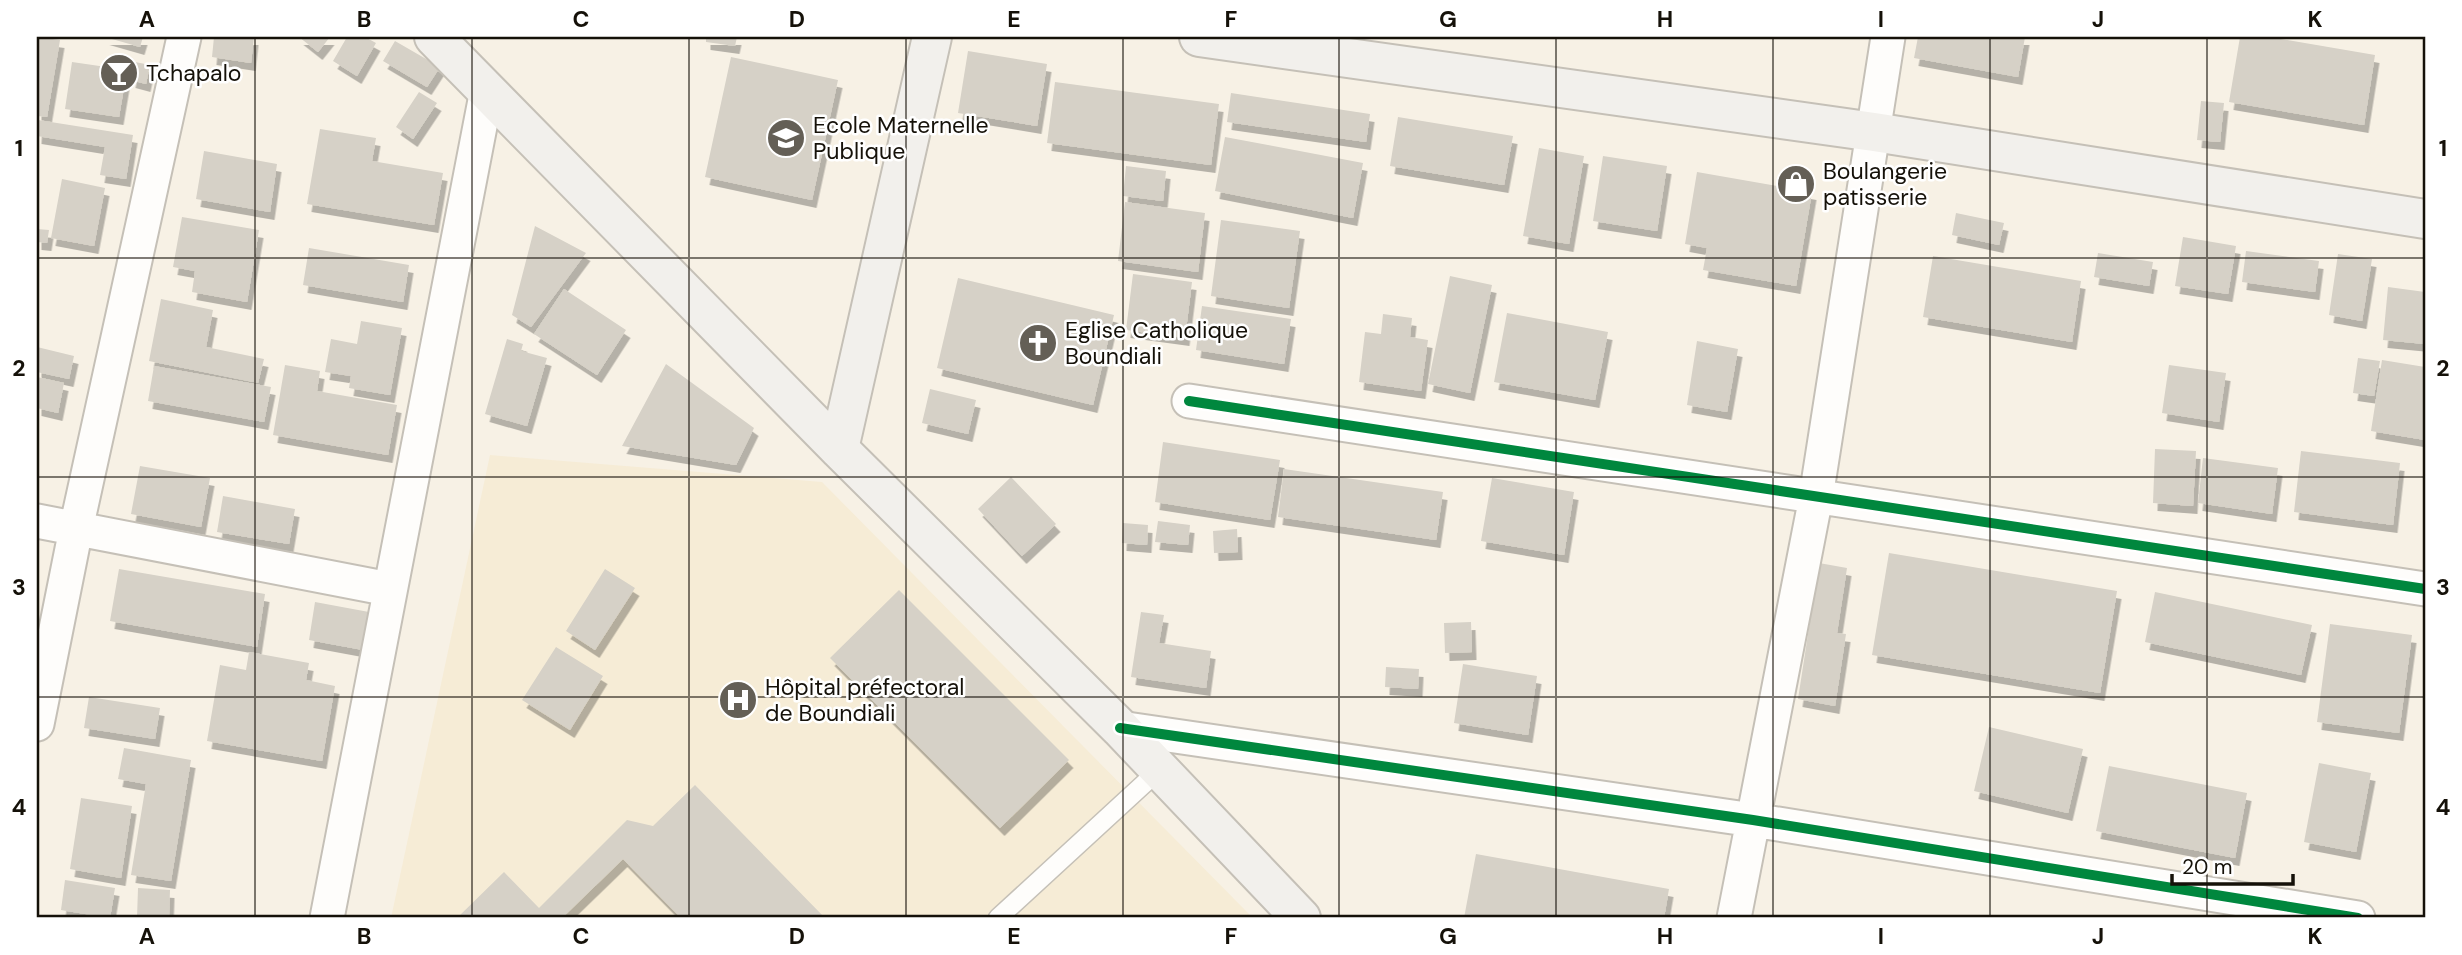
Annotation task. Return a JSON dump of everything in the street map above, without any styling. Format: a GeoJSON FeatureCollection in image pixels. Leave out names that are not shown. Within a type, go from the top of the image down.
{"type":"FeatureCollection","features":[{"type":"Feature","properties":{"kind":"street"},"geometry":{"type":"LineString","coordinates":[[37,723],[76,529],[184,37]]}},
{"type":"Feature","properties":{"kind":"street"},"geometry":{"type":"LineString","coordinates":[[434,37],[839,449],[1120,729],[1301,918]]}},
{"type":"Feature","properties":{"kind":"street"},"geometry":{"type":"LineString","coordinates":[[839,449],[932,37]]}},
{"type":"Feature","properties":{"kind":"street"},"geometry":{"type":"LineString","coordinates":[[1199,37],[1874,132],[2425,219]]}},
{"type":"Feature","properties":{"kind":"street"},"geometry":{"type":"LineString","coordinates":[[1734,918],[1816,497],[1888,37]]}},
{"type":"Feature","properties":{"kind":"street"},"geometry":{"type":"LineString","coordinates":[[327,918],[487,90]]}},
{"type":"Feature","properties":{"kind":"street"},"geometry":{"type":"LineString","coordinates":[[1189,401],[2425,589]]}},
{"type":"Feature","properties":{"kind":"street"},"geometry":{"type":"LineString","coordinates":[[37,521],[389,589]]}},
{"type":"Feature","properties":{"kind":"street"},"geometry":{"type":"LineString","coordinates":[[1120,729],[1752,820],[2358,918]]}},
{"type":"Feature","properties":{"kind":"lane"},"geometry":{"type":"LineString","coordinates":[[998,918],[1159,770]]}},
{"type":"Feature","properties":{"kind":"shaded area","name":"Hôpital préfectoral de Boundiali"},"geometry":{"type":"Polygon","coordinates":[[[490,455],[822,482],[1253,918],[391,918],[490,455]]]}},
{"type":"Feature","properties":{"kind":"building"},"geometry":{"type":"Polygon","coordinates":[[[37,37],[60,40],[47,117],[37,116],[37,37]]]}},
{"type":"Feature","properties":{"kind":"building"},"geometry":{"type":"Polygon","coordinates":[[[105,37],[143,37],[140,47],[105,37]]]}},
{"type":"Feature","properties":{"kind":"building"},"geometry":{"type":"Polygon","coordinates":[[[214,37],[254,37],[251,63],[212,57],[214,37]]]}},
{"type":"Feature","properties":{"kind":"building"},"geometry":{"type":"Polygon","coordinates":[[[299,37],[330,37],[318,52],[299,37]]]}},
{"type":"Feature","properties":{"kind":"building"},"geometry":{"type":"Polygon","coordinates":[[[347,37],[365,37],[376,43],[357,76],[333,61],[347,37]]]}},
{"type":"Feature","properties":{"kind":"building"},"geometry":{"type":"Polygon","coordinates":[[[706,37],[737,37],[735,46],[706,42],[706,37]]]}},
{"type":"Feature","properties":{"kind":"building"},"geometry":{"type":"Polygon","coordinates":[[[1918,37],[2025,37],[2018,77],[1914,58],[1918,37]]]}},
{"type":"Feature","properties":{"kind":"building"},"geometry":{"type":"Polygon","coordinates":[[[2240,37],[2269,37],[2375,55],[2364,125],[2229,102],[2240,37]]]}},
{"type":"Feature","properties":{"kind":"building"},"geometry":{"type":"Polygon","coordinates":[[[395,41],[440,67],[427,87],[383,61],[395,41]]]}},
{"type":"Feature","properties":{"kind":"building"},"geometry":{"type":"Polygon","coordinates":[[[968,51],[1047,64],[1037,126],[958,113],[968,51]]]}},
{"type":"Feature","properties":{"kind":"building"},"geometry":{"type":"Polygon","coordinates":[[[731,57],[838,80],[812,200],[705,177],[731,57]]]}},
{"type":"Feature","properties":{"kind":"building"},"geometry":{"type":"Polygon","coordinates":[[[72,62],[127,70],[119,117],[65,109],[72,62]]]}},
{"type":"Feature","properties":{"kind":"building"},"geometry":{"type":"Polygon","coordinates":[[[135,62],[150,65],[146,84],[131,80],[135,62]]]}},
{"type":"Feature","properties":{"kind":"building"},"geometry":{"type":"Polygon","coordinates":[[[1055,82],[1219,104],[1211,165],[1047,143],[1055,82]]]}},
{"type":"Feature","properties":{"kind":"building"},"geometry":{"type":"Polygon","coordinates":[[[419,92],[437,103],[413,139],[396,127],[419,92]]]}},
{"type":"Feature","properties":{"kind":"building"},"geometry":{"type":"Polygon","coordinates":[[[1231,93],[1370,114],[1366,142],[1227,122],[1231,93]]]}},
{"type":"Feature","properties":{"kind":"building"},"geometry":{"type":"Polygon","coordinates":[[[2201,101],[2224,103],[2220,142],[2197,140],[2201,101]]]}},
{"type":"Feature","properties":{"kind":"building"},"geometry":{"type":"Polygon","coordinates":[[[1398,117],[1513,136],[1504,185],[1390,166],[1398,117]]]}},
{"type":"Feature","properties":{"kind":"building"},"geometry":{"type":"Polygon","coordinates":[[[38,120],[133,135],[126,179],[100,175],[105,147],[37,136],[38,120]]]}},
{"type":"Feature","properties":{"kind":"building"},"geometry":{"type":"Polygon","coordinates":[[[320,129],[376,138],[372,161],[443,173],[434,225],[307,204],[320,129]]]}},
{"type":"Feature","properties":{"kind":"building"},"geometry":{"type":"Polygon","coordinates":[[[1225,137],[1363,163],[1353,218],[1215,191],[1225,137]]]}},
{"type":"Feature","properties":{"kind":"building"},"geometry":{"type":"Polygon","coordinates":[[[1539,148],[1584,156],[1569,244],[1523,236],[1539,148]]]}},
{"type":"Feature","properties":{"kind":"building"},"geometry":{"type":"Polygon","coordinates":[[[204,151],[277,164],[270,212],[196,199],[204,151]]]}},
{"type":"Feature","properties":{"kind":"building"},"geometry":{"type":"Polygon","coordinates":[[[1603,156],[1667,166],[1657,231],[1593,221],[1603,156]]]}},
{"type":"Feature","properties":{"kind":"building"},"geometry":{"type":"Polygon","coordinates":[[[1126,166],[1166,171],[1163,201],[1123,196],[1126,166]]]}},
{"type":"Feature","properties":{"kind":"building"},"geometry":{"type":"Polygon","coordinates":[[[1697,172],[1812,192],[1796,286],[1703,270],[1707,248],[1685,244],[1697,172]]]}},
{"type":"Feature","properties":{"kind":"building"},"geometry":{"type":"Polygon","coordinates":[[[62,179],[105,188],[94,246],[51,238],[62,179]]]}},
{"type":"Feature","properties":{"kind":"building"},"geometry":{"type":"Polygon","coordinates":[[[1125,202],[1205,213],[1198,272],[1118,261],[1125,202]]]}},
{"type":"Feature","properties":{"kind":"building"},"geometry":{"type":"Polygon","coordinates":[[[1956,213],[2004,223],[1999,245],[1952,235],[1956,213]]]}},
{"type":"Feature","properties":{"kind":"building"},"geometry":{"type":"Polygon","coordinates":[[[182,217],[259,230],[247,302],[192,292],[195,271],[173,267],[182,217]]]}},
{"type":"Feature","properties":{"kind":"building"},"geometry":{"type":"Polygon","coordinates":[[[1221,220],[1300,231],[1289,308],[1211,296],[1221,220]]]}},
{"type":"Feature","properties":{"kind":"building"},"geometry":{"type":"Polygon","coordinates":[[[535,226],[586,253],[531,327],[512,315],[535,226]]]}},
{"type":"Feature","properties":{"kind":"building"},"geometry":{"type":"Polygon","coordinates":[[[37,229],[49,230],[47,243],[37,242],[37,229]]]}},
{"type":"Feature","properties":{"kind":"building"},"geometry":{"type":"Polygon","coordinates":[[[2183,237],[2236,246],[2228,294],[2175,286],[2183,237]]]}},
{"type":"Feature","properties":{"kind":"building"},"geometry":{"type":"Polygon","coordinates":[[[309,248],[409,265],[403,302],[303,285],[309,248]]]}},
{"type":"Feature","properties":{"kind":"building"},"geometry":{"type":"Polygon","coordinates":[[[2246,251],[2319,261],[2315,292],[2242,282],[2246,251]]]}},
{"type":"Feature","properties":{"kind":"building"},"geometry":{"type":"Polygon","coordinates":[[[2098,253],[2153,262],[2149,286],[2094,277],[2098,253]]]}},
{"type":"Feature","properties":{"kind":"building"},"geometry":{"type":"Polygon","coordinates":[[[2338,254],[2372,259],[2362,321],[2329,315],[2338,254]]]}},
{"type":"Feature","properties":{"kind":"building"},"geometry":{"type":"Polygon","coordinates":[[[1933,256],[2081,281],[2072,342],[1923,317],[1933,256]]]}},
{"type":"Feature","properties":{"kind":"building"},"geometry":{"type":"Polygon","coordinates":[[[1133,274],[1192,282],[1185,338],[1126,330],[1133,274]]]}},
{"type":"Feature","properties":{"kind":"building"},"geometry":{"type":"Polygon","coordinates":[[[1450,276],[1492,285],[1470,393],[1428,384],[1450,276]]]}},
{"type":"Feature","properties":{"kind":"building"},"geometry":{"type":"Polygon","coordinates":[[[958,278],[1114,315],[1093,405],[937,368],[958,278]]]}},
{"type":"Feature","properties":{"kind":"building"},"geometry":{"type":"Polygon","coordinates":[[[2388,287],[2425,292],[2425,344],[2383,340],[2388,287]]]}},
{"type":"Feature","properties":{"kind":"building"},"geometry":{"type":"Polygon","coordinates":[[[564,289],[626,330],[597,375],[534,334],[564,289]]]}},
{"type":"Feature","properties":{"kind":"building"},"geometry":{"type":"Polygon","coordinates":[[[161,299],[213,310],[206,347],[264,359],[258,383],[149,361],[161,299]]]}},
{"type":"Feature","properties":{"kind":"building"},"geometry":{"type":"Polygon","coordinates":[[[1202,306],[1291,319],[1284,364],[1196,350],[1202,306]]]}},
{"type":"Feature","properties":{"kind":"building"},"geometry":{"type":"Polygon","coordinates":[[[1507,313],[1608,332],[1595,400],[1494,382],[1507,313]]]}},
{"type":"Feature","properties":{"kind":"building"},"geometry":{"type":"Polygon","coordinates":[[[1383,314],[1412,318],[1410,337],[1428,340],[1421,391],[1359,382],[1365,332],[1381,334],[1383,314]]]}},
{"type":"Feature","properties":{"kind":"building"},"geometry":{"type":"Polygon","coordinates":[[[361,321],[402,328],[390,395],[349,388],[351,376],[325,372],[331,339],[357,344],[361,321]]]}},
{"type":"Feature","properties":{"kind":"building"},"geometry":{"type":"Polygon","coordinates":[[[507,339],[523,344],[521,351],[547,358],[527,426],[485,414],[507,339]]]}},
{"type":"Feature","properties":{"kind":"building"},"geometry":{"type":"Polygon","coordinates":[[[1697,341],[1738,349],[1727,412],[1687,405],[1697,341]]]}},
{"type":"Feature","properties":{"kind":"building"},"geometry":{"type":"Polygon","coordinates":[[[37,347],[74,356],[69,379],[37,372],[37,347]]]}},
{"type":"Feature","properties":{"kind":"building"},"geometry":{"type":"Polygon","coordinates":[[[2358,358],[2380,361],[2374,396],[2353,393],[2358,358]]]}},
{"type":"Feature","properties":{"kind":"building"},"geometry":{"type":"Polygon","coordinates":[[[2382,360],[2425,367],[2425,440],[2371,431],[2382,360]]]}},
{"type":"Feature","properties":{"kind":"building"},"geometry":{"type":"Polygon","coordinates":[[[666,364],[754,428],[736,465],[622,446],[666,364]]]}},
{"type":"Feature","properties":{"kind":"building"},"geometry":{"type":"Polygon","coordinates":[[[285,365],[320,371],[317,391],[397,405],[388,455],[273,435],[285,365]]]}},
{"type":"Feature","properties":{"kind":"building"},"geometry":{"type":"Polygon","coordinates":[[[2169,365],[2226,373],[2219,422],[2162,413],[2169,365]]]}},
{"type":"Feature","properties":{"kind":"building"},"geometry":{"type":"Polygon","coordinates":[[[154,366],[271,387],[264,422],[148,401],[154,366]]]}},
{"type":"Feature","properties":{"kind":"building"},"geometry":{"type":"Polygon","coordinates":[[[37,377],[64,383],[58,413],[37,408],[37,377]]]}},
{"type":"Feature","properties":{"kind":"building"},"geometry":{"type":"Polygon","coordinates":[[[930,389],[976,400],[968,434],[922,423],[930,389]]]}},
{"type":"Feature","properties":{"kind":"building"},"geometry":{"type":"Polygon","coordinates":[[[1163,442],[1280,460],[1270,520],[1155,502],[1163,442]]]}},
{"type":"Feature","properties":{"kind":"building"},"geometry":{"type":"Polygon","coordinates":[[[2155,449],[2196,451],[2193,506],[2153,503],[2155,449]]]}},
{"type":"Feature","properties":{"kind":"building"},"geometry":{"type":"Polygon","coordinates":[[[2301,451],[2400,463],[2393,525],[2294,512],[2301,451]]]}},
{"type":"Feature","properties":{"kind":"building"},"geometry":{"type":"Polygon","coordinates":[[[2203,458],[2278,468],[2272,514],[2198,503],[2203,458]]]}},
{"type":"Feature","properties":{"kind":"building"},"geometry":{"type":"Polygon","coordinates":[[[140,466],[210,478],[201,527],[131,514],[140,466]]]}},
{"type":"Feature","properties":{"kind":"building"},"geometry":{"type":"Polygon","coordinates":[[[1284,469],[1443,492],[1436,540],[1278,517],[1284,469]]]}},
{"type":"Feature","properties":{"kind":"building"},"geometry":{"type":"Polygon","coordinates":[[[1011,477],[1056,524],[1022,556],[978,509],[1011,477]]]}},
{"type":"Feature","properties":{"kind":"building"},"geometry":{"type":"Polygon","coordinates":[[[1492,478],[1574,492],[1564,555],[1481,541],[1492,478]]]}},
{"type":"Feature","properties":{"kind":"building"},"geometry":{"type":"Polygon","coordinates":[[[223,496],[295,509],[289,544],[217,532],[223,496]]]}},
{"type":"Feature","properties":{"kind":"building"},"geometry":{"type":"Polygon","coordinates":[[[1158,521],[1190,525],[1188,545],[1155,542],[1158,521]]]}},
{"type":"Feature","properties":{"kind":"building"},"geometry":{"type":"Polygon","coordinates":[[[1123,523],[1148,525],[1147,545],[1122,543],[1123,523]]]}},
{"type":"Feature","properties":{"kind":"building"},"geometry":{"type":"Polygon","coordinates":[[[1237,529],[1238,552],[1214,553],[1213,531],[1237,529]]]}},
{"type":"Feature","properties":{"kind":"building"},"geometry":{"type":"Polygon","coordinates":[[[1889,553],[2117,591],[2100,693],[1872,655],[1889,553]]]}},
{"type":"Feature","properties":{"kind":"building"},"geometry":{"type":"Polygon","coordinates":[[[1819,563],[1847,568],[1837,633],[1846,634],[1835,706],[1798,699],[1819,563]]]}},
{"type":"Feature","properties":{"kind":"building"},"geometry":{"type":"Polygon","coordinates":[[[119,569],[265,594],[257,647],[110,621],[119,569]]]}},
{"type":"Feature","properties":{"kind":"building"},"geometry":{"type":"Polygon","coordinates":[[[605,569],[635,588],[595,650],[566,631],[605,569]]]}},
{"type":"Feature","properties":{"kind":"building"},"geometry":{"type":"Polygon","coordinates":[[[899,590],[1069,760],[1000,828],[830,658],[899,590]]]}},
{"type":"Feature","properties":{"kind":"building"},"geometry":{"type":"Polygon","coordinates":[[[2155,592],[2312,625],[2301,675],[2145,642],[2155,592]]]}},
{"type":"Feature","properties":{"kind":"building"},"geometry":{"type":"Polygon","coordinates":[[[315,602],[369,612],[363,650],[309,640],[315,602]]]}},
{"type":"Feature","properties":{"kind":"building"},"geometry":{"type":"Polygon","coordinates":[[[1141,612],[1164,615],[1159,643],[1211,651],[1206,688],[1131,677],[1141,612]]]}},
{"type":"Feature","properties":{"kind":"building"},"geometry":{"type":"Polygon","coordinates":[[[1471,622],[1472,652],[1445,653],[1444,623],[1471,622]]]}},
{"type":"Feature","properties":{"kind":"building"},"geometry":{"type":"Polygon","coordinates":[[[2330,624],[2412,635],[2399,733],[2317,722],[2330,624]]]}},
{"type":"Feature","properties":{"kind":"building"},"geometry":{"type":"Polygon","coordinates":[[[556,647],[603,676],[570,730],[522,700],[556,647]]]}},
{"type":"Feature","properties":{"kind":"building"},"geometry":{"type":"Polygon","coordinates":[[[249,652],[309,663],[306,680],[335,686],[322,761],[207,741],[220,665],[246,670],[249,652]]]}},
{"type":"Feature","properties":{"kind":"building"},"geometry":{"type":"Polygon","coordinates":[[[1463,664],[1537,676],[1528,735],[1454,723],[1463,664]]]}},
{"type":"Feature","properties":{"kind":"building"},"geometry":{"type":"Polygon","coordinates":[[[1386,667],[1419,669],[1418,689],[1385,687],[1386,667]]]}},
{"type":"Feature","properties":{"kind":"building"},"geometry":{"type":"Polygon","coordinates":[[[89,697],[160,708],[155,739],[84,728],[89,697]]]}},
{"type":"Feature","properties":{"kind":"building"},"geometry":{"type":"Polygon","coordinates":[[[1989,727],[2083,749],[2068,813],[1974,791],[1989,727]]]}},
{"type":"Feature","properties":{"kind":"building"},"geometry":{"type":"Polygon","coordinates":[[[124,748],[191,760],[171,881],[131,875],[146,784],[118,779],[124,748]]]}},
{"type":"Feature","properties":{"kind":"building"},"geometry":{"type":"Polygon","coordinates":[[[2319,763],[2371,773],[2356,852],[2304,842],[2319,763]]]}},
{"type":"Feature","properties":{"kind":"building"},"geometry":{"type":"Polygon","coordinates":[[[2109,766],[2247,793],[2235,858],[2096,831],[2109,766]]]}},
{"type":"Feature","properties":{"kind":"building"},"geometry":{"type":"Polygon","coordinates":[[[695,785],[825,918],[681,918],[623,859],[562,918],[457,918],[504,872],[539,908],[627,820],[653,826],[695,785]]]}},
{"type":"Feature","properties":{"kind":"building"},"geometry":{"type":"Polygon","coordinates":[[[81,798],[132,806],[121,878],[70,869],[81,798]]]}},
{"type":"Feature","properties":{"kind":"building"},"geometry":{"type":"Polygon","coordinates":[[[1476,854],[1669,889],[1664,918],[1464,918],[1476,854]]]}},
{"type":"Feature","properties":{"kind":"building"},"geometry":{"type":"Polygon","coordinates":[[[65,880],[115,888],[110,918],[61,910],[65,880]]]}},
{"type":"Feature","properties":{"kind":"building"},"geometry":{"type":"Polygon","coordinates":[[[138,888],[170,890],[169,918],[137,918],[138,888]]]}},
{"type":"Feature","properties":{"kind":"cycle path"},"geometry":{"type":"LineString","coordinates":[[1189,401],[2425,589]]}},
{"type":"Feature","properties":{"kind":"cycle path"},"geometry":{"type":"LineString","coordinates":[[1120,728],[1753,820],[2358,918]]}},
{"type":"Feature","properties":{"kind":"place","name":"Tchapalo"},"geometry":{"type":"Point","coordinates":[119,73]}},
{"type":"Feature","properties":{"kind":"place","name":"Ecole Maternelle Publique"},"geometry":{"type":"Point","coordinates":[786,138]}},
{"type":"Feature","properties":{"kind":"place","name":"Boulangerie patisserie"},"geometry":{"type":"Point","coordinates":[1796,184]}},
{"type":"Feature","properties":{"kind":"place","name":"Eglise Catholique Boundiali"},"geometry":{"type":"Point","coordinates":[1038,343]}},
{"type":"Feature","properties":{"kind":"place","name":"Hôpital préfectoral de Boundiali"},"geometry":{"type":"Point","coordinates":[738,700]}}]}
